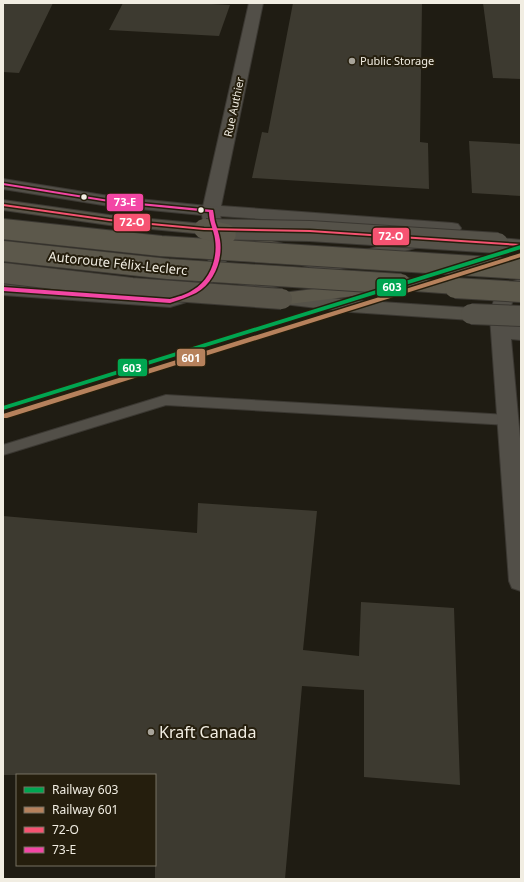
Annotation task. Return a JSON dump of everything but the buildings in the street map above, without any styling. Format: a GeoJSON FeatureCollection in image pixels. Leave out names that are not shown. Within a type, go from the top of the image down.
{"type":"FeatureCollection","features":[{"type":"Feature","properties":{"kind":"highway"},"geometry":{"type":"LineString","coordinates":[[204,228],[307,256]]}},
{"type":"Feature","properties":{"kind":"highway","name":"Autoroute Félix-Leclerc"},"geometry":{"type":"LineString","coordinates":[[3,229],[161,246],[521,269]]}},
{"type":"Feature","properties":{"kind":"highway","name":"Autoroute Félix-Leclerc"},"geometry":{"type":"LineString","coordinates":[[3,251],[168,269],[521,292]]}},
{"type":"Feature","properties":{"kind":"highway"},"geometry":{"type":"LineString","coordinates":[[282,299],[401,284]]}},
{"type":"Feature","properties":{"kind":"main road"},"geometry":{"type":"LineString","coordinates":[[3,206],[109,220],[204,228],[318,232],[521,245]]}},
{"type":"Feature","properties":{"kind":"main road"},"geometry":{"type":"LineString","coordinates":[[3,273],[125,287],[282,299],[350,306],[521,316]]}},
{"type":"Feature","properties":{"kind":"street","name":"Rue Authier"},"geometry":{"type":"LineString","coordinates":[[211,211],[256,3]]}},
{"type":"Feature","properties":{"kind":"street"},"geometry":{"type":"LineString","coordinates":[[3,184],[109,201],[211,211],[428,232],[448,233],[452,228]]}},
{"type":"Feature","properties":{"kind":"street"},"geometry":{"type":"LineString","coordinates":[[170,302],[198,289],[217,264],[218,241],[212,221],[211,211]]}},
{"type":"Feature","properties":{"kind":"street"},"geometry":{"type":"LineString","coordinates":[[3,289],[170,302],[192,302],[216,298],[428,232]]}},
{"type":"Feature","properties":{"kind":"street"},"geometry":{"type":"LineString","coordinates":[[521,285],[508,291],[503,298],[500,310],[511,333],[508,420],[521,581]]}},
{"type":"Feature","properties":{"kind":"lane"},"geometry":{"type":"LineString","coordinates":[[3,450],[166,400],[508,420]]}},
{"type":"Feature","properties":{"kind":"rail line","name":"603"},"geometry":{"type":"LineString","coordinates":[[3,408],[521,247]]}},
{"type":"Feature","properties":{"kind":"rail line","name":"601"},"geometry":{"type":"LineString","coordinates":[[5,416],[521,255]]}},
{"type":"Feature","properties":{"kind":"transit line","name":"73-E"},"geometry":{"type":"LineString","coordinates":[[3,184],[109,201],[211,211],[219,249],[214,271],[205,283],[194,292],[170,301],[3,289]]}},
{"type":"Feature","properties":{"kind":"transit line","name":"72-O"},"geometry":{"type":"LineString","coordinates":[[3,205],[109,220],[204,229],[310,231],[521,245]]}},
{"type":"Feature","properties":{"kind":"place","name":"Public Storage"},"geometry":{"type":"Point","coordinates":[352,61]}},
{"type":"Feature","properties":{"kind":"place","name":"Kraft Canada"},"geometry":{"type":"Point","coordinates":[151,732]}}]}
